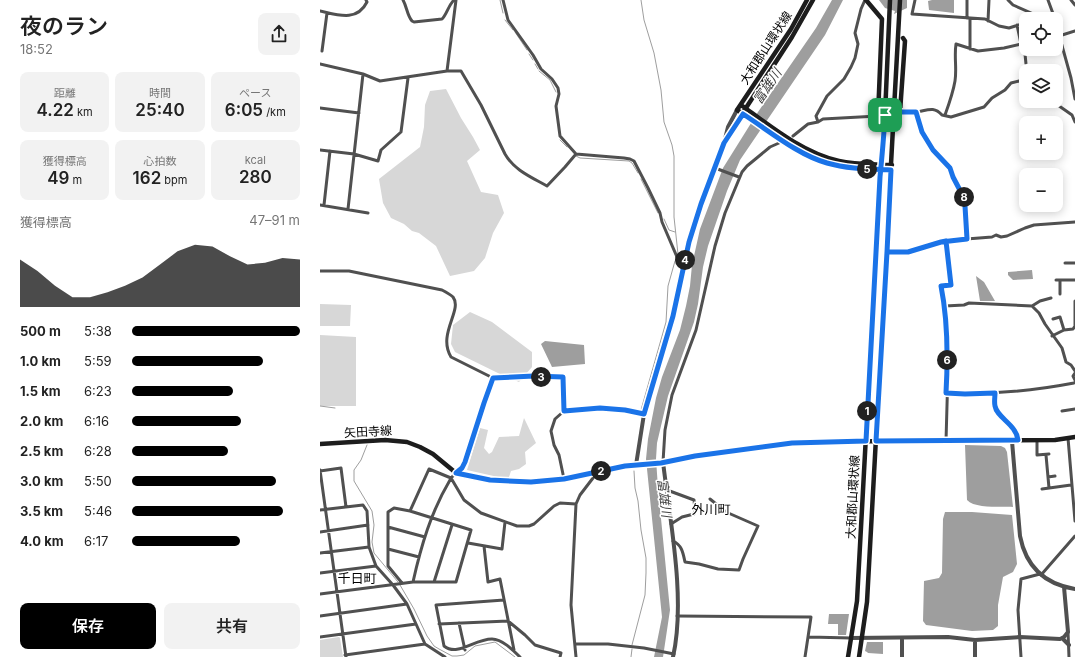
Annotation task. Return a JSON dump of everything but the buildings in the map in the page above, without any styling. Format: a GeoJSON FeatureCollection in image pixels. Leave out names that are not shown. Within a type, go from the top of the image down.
{"type":"FeatureCollection","features":[{"type":"Feature","properties":{"kind":"main road","name":"大和郡山環状線"},"geometry":{"type":"LineString","coordinates":[[737,110],[791,29],[807,0]]}},
{"type":"Feature","properties":{"kind":"main road","name":"大和郡山環状線"},"geometry":{"type":"LineString","coordinates":[[743,114],[792,37],[813,0]]}},
{"type":"Feature","properties":{"kind":"main road"},"geometry":{"type":"LineString","coordinates":[[865,0],[881,17],[882,37],[878,116],[894,115],[900,112],[905,41],[903,38]]}},
{"type":"Feature","properties":{"kind":"main road","name":"大和郡山環状線"},"geometry":{"type":"LineString","coordinates":[[848,657],[857,601],[885,115],[890,0]]}},
{"type":"Feature","properties":{"kind":"main road","name":"大和郡山環状線"},"geometry":{"type":"LineString","coordinates":[[859,657],[867,602],[900,0]]}},
{"type":"Feature","properties":{"kind":"main road"},"geometry":{"type":"LineString","coordinates":[[890,38],[897,38]]}},
{"type":"Feature","properties":{"kind":"main road"},"geometry":{"type":"LineString","coordinates":[[741,105],[750,115],[796,149],[819,161],[848,168],[891,168]]}},
{"type":"Feature","properties":{"kind":"main road"},"geometry":{"type":"LineString","coordinates":[[737,110],[743,114],[750,115]]}},
{"type":"Feature","properties":{"kind":"main road","name":"矢田寺線"},"geometry":{"type":"LineString","coordinates":[[320,444],[385,440],[407,442],[433,454],[456,473],[482,479],[509,482],[531,482],[564,479],[625,466],[662,463],[695,456],[792,443],[866,441],[1012,441],[1055,440],[1075,437]]}},
{"type":"Feature","properties":{"kind":"street"},"geometry":{"type":"LineString","coordinates":[[320,12],[348,16],[364,7],[367,2],[366,0]]}},
{"type":"Feature","properties":{"kind":"street"},"geometry":{"type":"LineString","coordinates":[[403,0],[409,17],[414,22],[444,18],[448,6],[455,0]]}},
{"type":"Feature","properties":{"kind":"street"},"geometry":{"type":"LineString","coordinates":[[446,71],[455,0]]}},
{"type":"Feature","properties":{"kind":"street"},"geometry":{"type":"LineString","coordinates":[[503,0],[508,20],[541,69],[552,79],[558,88],[559,94],[556,106],[560,136],[576,154],[624,158],[630,159],[634,162],[660,213],[662,222],[677,258],[684,262]]}},
{"type":"Feature","properties":{"kind":"street"},"geometry":{"type":"LineString","coordinates":[[818,122],[816,116],[827,96],[844,79],[851,67],[858,44],[855,33],[860,9],[865,0]]}},
{"type":"Feature","properties":{"kind":"street"},"geometry":{"type":"LineString","coordinates":[[914,0],[912,14],[986,19],[999,26],[1009,28],[1017,25],[1019,34]]}},
{"type":"Feature","properties":{"kind":"street"},"geometry":{"type":"LineString","coordinates":[[967,0],[970,49]]}},
{"type":"Feature","properties":{"kind":"street"},"geometry":{"type":"LineString","coordinates":[[988,21],[989,0]]}},
{"type":"Feature","properties":{"kind":"street"},"geometry":{"type":"LineString","coordinates":[[1008,0],[1013,6],[1027,12]]}},
{"type":"Feature","properties":{"kind":"street"},"geometry":{"type":"LineString","coordinates":[[1048,0],[1052,12]]}},
{"type":"Feature","properties":{"kind":"street"},"geometry":{"type":"LineString","coordinates":[[1071,0],[1075,5]]}},
{"type":"Feature","properties":{"kind":"street"},"geometry":{"type":"LineString","coordinates":[[322,51],[322,38],[327,13]]}},
{"type":"Feature","properties":{"kind":"street"},"geometry":{"type":"LineString","coordinates":[[1063,35],[1075,31]]}},
{"type":"Feature","properties":{"kind":"street"},"geometry":{"type":"LineString","coordinates":[[945,115],[955,81],[956,59],[954,54],[956,44],[978,51],[1019,44]]}},
{"type":"Feature","properties":{"kind":"street"},"geometry":{"type":"LineString","coordinates":[[1063,50],[1075,99]]}},
{"type":"Feature","properties":{"kind":"street"},"geometry":{"type":"LineString","coordinates":[[320,64],[363,74],[380,81],[408,78],[446,71],[459,71],[463,73],[509,161],[517,170],[546,186],[576,154]]}},
{"type":"Feature","properties":{"kind":"street"},"geometry":{"type":"LineString","coordinates":[[348,209],[363,74]]}},
{"type":"Feature","properties":{"kind":"street"},"geometry":{"type":"LineString","coordinates":[[320,150],[354,154],[378,161],[380,150],[401,132],[408,78]]}},
{"type":"Feature","properties":{"kind":"street"},"geometry":{"type":"LineString","coordinates":[[900,112],[916,112],[934,108],[942,115],[951,116],[984,107],[992,98],[1005,90],[1011,83],[1019,81]]}},
{"type":"Feature","properties":{"kind":"street"},"geometry":{"type":"LineString","coordinates":[[320,108],[359,113]]}},
{"type":"Feature","properties":{"kind":"street"},"geometry":{"type":"LineString","coordinates":[[1061,108],[1072,116],[1075,122]]}},
{"type":"Feature","properties":{"kind":"street"},"geometry":{"type":"LineString","coordinates":[[638,465],[644,414],[673,316],[689,242],[701,204],[724,143],[728,127],[737,110]]}},
{"type":"Feature","properties":{"kind":"street"},"geometry":{"type":"LineString","coordinates":[[916,112],[922,132],[933,150],[950,168],[963,196],[967,239]]}},
{"type":"Feature","properties":{"kind":"street"},"geometry":{"type":"LineString","coordinates":[[724,143],[743,114]]}},
{"type":"Feature","properties":{"kind":"street"},"geometry":{"type":"LineString","coordinates":[[794,136],[808,124],[818,122],[823,119],[878,116]]}},
{"type":"Feature","properties":{"kind":"street"},"geometry":{"type":"LineString","coordinates":[[576,644],[608,644],[648,649],[672,655],[677,616],[677,588],[667,490],[662,463],[665,430],[672,395],[696,330],[715,246],[725,213],[739,177],[747,166],[770,147],[779,143]]}},
{"type":"Feature","properties":{"kind":"street"},"geometry":{"type":"LineString","coordinates":[[330,151],[322,205],[368,213]]}},
{"type":"Feature","properties":{"kind":"street"},"geometry":{"type":"LineString","coordinates":[[715,168],[739,177]]}},
{"type":"Feature","properties":{"kind":"street"},"geometry":{"type":"LineString","coordinates":[[887,252],[908,252],[946,241],[992,237],[996,235],[1001,237],[1030,226],[1075,222]]}},
{"type":"Feature","properties":{"kind":"street"},"geometry":{"type":"LineString","coordinates":[[946,241],[951,285],[941,286],[945,306],[948,370],[946,393],[946,441]]}},
{"type":"Feature","properties":{"kind":"street"},"geometry":{"type":"LineString","coordinates":[[1066,263],[1075,263]]}},
{"type":"Feature","properties":{"kind":"street"},"geometry":{"type":"LineString","coordinates":[[320,271],[350,271],[442,290],[450,294],[455,302],[455,309],[446,338],[447,351],[451,357],[493,378],[534,376],[563,377],[564,411]]}},
{"type":"Feature","properties":{"kind":"street"},"geometry":{"type":"LineString","coordinates":[[1060,294],[1058,280],[1075,280]]}},
{"type":"Feature","properties":{"kind":"street"},"geometry":{"type":"LineString","coordinates":[[945,306],[964,305],[968,303],[1032,306],[1040,301],[1051,298]]}},
{"type":"Feature","properties":{"kind":"street"},"geometry":{"type":"LineString","coordinates":[[1052,336],[1075,326],[1075,301]]}},
{"type":"Feature","properties":{"kind":"street"},"geometry":{"type":"LineString","coordinates":[[946,393],[965,394],[1040,390],[1074,383],[1075,381],[1073,376],[1075,372],[1071,365],[1066,362],[1062,348],[1052,336],[1039,313],[1032,306]]}},
{"type":"Feature","properties":{"kind":"street"},"geometry":{"type":"LineString","coordinates":[[1053,319],[1060,317],[1064,330]]}},
{"type":"Feature","properties":{"kind":"street"},"geometry":{"type":"LineString","coordinates":[[413,582],[419,557],[432,518],[440,498],[451,478],[462,468],[465,462],[493,378]]}},
{"type":"Feature","properties":{"kind":"street"},"geometry":{"type":"LineString","coordinates":[[995,393],[995,406],[998,412],[1017,434],[1018,440]]}},
{"type":"Feature","properties":{"kind":"street"},"geometry":{"type":"LineString","coordinates":[[564,479],[559,455],[554,445],[551,431],[555,419],[564,411],[600,408],[625,410],[644,414]]}},
{"type":"Feature","properties":{"kind":"street"},"geometry":{"type":"LineString","coordinates":[[1062,411],[1075,409]]}},
{"type":"Feature","properties":{"kind":"street"},"geometry":{"type":"LineString","coordinates":[[1068,438],[1075,521]]}},
{"type":"Feature","properties":{"kind":"street"},"geometry":{"type":"LineString","coordinates":[[1037,440],[1037,454],[1047,454],[1049,488]]}},
{"type":"Feature","properties":{"kind":"street"},"geometry":{"type":"LineString","coordinates":[[1012,441],[1016,503],[1022,547],[1030,563],[1040,575],[1048,581],[1064,587],[1075,589]]}},
{"type":"Feature","properties":{"kind":"street"},"geometry":{"type":"LineString","coordinates":[[1069,453],[1075,452]]}},
{"type":"Feature","properties":{"kind":"street"},"geometry":{"type":"LineString","coordinates":[[346,507],[341,468],[320,470],[346,656],[425,644]]}},
{"type":"Feature","properties":{"kind":"street"},"geometry":{"type":"LineString","coordinates":[[410,511],[429,469],[451,478],[464,500],[481,513],[517,526],[529,526],[541,519],[554,506],[560,503],[576,504]]}},
{"type":"Feature","properties":{"kind":"street"},"geometry":{"type":"LineString","coordinates":[[576,657],[576,644],[574,638],[571,605],[576,504],[580,495],[593,478],[594,472]]}},
{"type":"Feature","properties":{"kind":"street"},"geometry":{"type":"LineString","coordinates":[[1048,477],[1055,476]]}},
{"type":"Feature","properties":{"kind":"street"},"geometry":{"type":"LineString","coordinates":[[1042,489],[1072,485]]}},
{"type":"Feature","properties":{"kind":"street"},"geometry":{"type":"LineString","coordinates":[[667,490],[694,500],[696,510],[694,514],[682,517],[671,524]]}},
{"type":"Feature","properties":{"kind":"street"},"geometry":{"type":"LineString","coordinates":[[673,541],[677,542],[681,548],[685,562],[718,569],[723,568],[740,570],[743,559],[758,526],[726,512],[710,499]]}},
{"type":"Feature","properties":{"kind":"street"},"geometry":{"type":"LineString","coordinates":[[320,510],[363,505],[367,511],[370,547],[376,566],[407,604],[425,644],[446,657],[450,651]]}},
{"type":"Feature","properties":{"kind":"street"},"geometry":{"type":"LineString","coordinates":[[320,594],[413,582],[456,582],[471,530],[410,511],[394,508],[388,512],[388,566],[402,583]]}},
{"type":"Feature","properties":{"kind":"street"},"geometry":{"type":"LineString","coordinates":[[468,543],[502,549],[505,522]]}},
{"type":"Feature","properties":{"kind":"street"},"geometry":{"type":"LineString","coordinates":[[320,532],[368,525]]}},
{"type":"Feature","properties":{"kind":"street"},"geometry":{"type":"LineString","coordinates":[[434,582],[452,525]]}},
{"type":"Feature","properties":{"kind":"street"},"geometry":{"type":"LineString","coordinates":[[388,527],[425,537]]}},
{"type":"Feature","properties":{"kind":"street"},"geometry":{"type":"LineString","coordinates":[[1021,657],[1018,610],[1021,579],[1040,575],[1075,536]]}},
{"type":"Feature","properties":{"kind":"street"},"geometry":{"type":"LineString","coordinates":[[484,546],[488,582],[500,579],[514,651]]}},
{"type":"Feature","properties":{"kind":"street"},"geometry":{"type":"LineString","coordinates":[[320,553],[370,547]]}},
{"type":"Feature","properties":{"kind":"street"},"geometry":{"type":"LineString","coordinates":[[388,549],[419,557]]}},
{"type":"Feature","properties":{"kind":"street"},"geometry":{"type":"LineString","coordinates":[[320,573],[376,566]]}},
{"type":"Feature","properties":{"kind":"street"},"geometry":{"type":"LineString","coordinates":[[1064,587],[1069,657]]}},
{"type":"Feature","properties":{"kind":"street"},"geometry":{"type":"LineString","coordinates":[[504,600],[436,605],[444,646],[450,651],[458,652],[465,650],[478,642],[491,639],[498,640],[520,657]]}},
{"type":"Feature","properties":{"kind":"street"},"geometry":{"type":"LineString","coordinates":[[320,616],[407,604]]}},
{"type":"Feature","properties":{"kind":"street"},"geometry":{"type":"LineString","coordinates":[[677,616],[811,617],[805,657]]}},
{"type":"Feature","properties":{"kind":"street"},"geometry":{"type":"LineString","coordinates":[[439,624],[508,621],[535,645],[561,653],[560,657]]}},
{"type":"Feature","properties":{"kind":"street"},"geometry":{"type":"LineString","coordinates":[[459,623],[465,650]]}},
{"type":"Feature","properties":{"kind":"street"},"geometry":{"type":"LineString","coordinates":[[320,637],[416,624]]}},
{"type":"Feature","properties":{"kind":"street"},"geometry":{"type":"LineString","coordinates":[[809,637],[948,637],[975,640],[1020,637],[1057,640],[1062,638],[1068,632]]}},
{"type":"Feature","properties":{"kind":"street"},"geometry":{"type":"LineString","coordinates":[[902,638],[902,657]]}},
{"type":"Feature","properties":{"kind":"street"},"geometry":{"type":"LineString","coordinates":[[1062,638],[1069,645]]}},
{"type":"Feature","properties":{"kind":"street"},"geometry":{"type":"LineString","coordinates":[[975,640],[975,657]]}},
{"type":"Feature","properties":{"kind":"shaded area"},"geometry":{"type":"Polygon","coordinates":[[[832,0],[843,0],[825,35],[740,160],[727,191],[708,246],[694,322],[668,396],[657,443],[656,459],[658,488],[670,610],[663,657],[654,657],[662,617],[646,459],[648,439],[656,398],[662,377],[680,330],[686,306],[692,265],[700,229],[723,168],[758,112],[816,28],[832,0]]]}},
{"type":"Feature","properties":{"kind":"shaded area"},"geometry":{"type":"Polygon","coordinates":[[[879,0],[907,0],[907,8],[894,14],[895,11],[885,8],[879,0]]]}},
{"type":"Feature","properties":{"kind":"shaded area"},"geometry":{"type":"Polygon","coordinates":[[[954,0],[954,13],[929,10],[928,1],[954,0]]]}},
{"type":"Feature","properties":{"kind":"shaded area"},"geometry":{"type":"Polygon","coordinates":[[[446,89],[480,150],[467,161],[481,192],[498,195],[504,213],[493,233],[485,258],[474,271],[450,276],[436,246],[419,233],[412,231],[404,224],[391,218],[383,203],[379,179],[420,147],[424,127],[425,105],[430,91],[446,89]]]}},
{"type":"Feature","properties":{"kind":"shaded area"},"geometry":{"type":"Polygon","coordinates":[[[1032,270],[1033,279],[1013,280],[1008,275],[1008,272],[1032,270]]]}},
{"type":"Feature","properties":{"kind":"shaded area"},"geometry":{"type":"Polygon","coordinates":[[[976,276],[984,282],[995,301],[980,301],[976,276]]]}},
{"type":"Feature","properties":{"kind":"shaded area"},"geometry":{"type":"Polygon","coordinates":[[[320,304],[351,305],[350,326],[320,326],[320,304]]]}},
{"type":"Feature","properties":{"kind":"shaded area"},"geometry":{"type":"Polygon","coordinates":[[[470,312],[492,322],[532,352],[532,367],[519,382],[455,352],[451,344],[453,325],[470,312]]]}},
{"type":"Feature","properties":{"kind":"shaded area"},"geometry":{"type":"Polygon","coordinates":[[[320,335],[356,337],[356,406],[320,406],[320,335]]]}},
{"type":"Feature","properties":{"kind":"shaded area"},"geometry":{"type":"Polygon","coordinates":[[[545,341],[584,345],[585,364],[552,367],[541,344],[545,341]]]}},
{"type":"Feature","properties":{"kind":"shaded area"},"geometry":{"type":"Polygon","coordinates":[[[524,418],[536,443],[525,452],[526,464],[519,469],[511,471],[509,477],[498,477],[467,470],[480,428],[488,430],[484,448],[489,454],[492,452],[499,437],[519,436],[524,418]]]}},
{"type":"Feature","properties":{"kind":"shaded area"},"geometry":{"type":"Polygon","coordinates":[[[965,445],[1001,446],[1005,448],[1007,452],[1013,507],[982,506],[971,503],[967,500],[965,445]]]}},
{"type":"Feature","properties":{"kind":"shaded area"},"geometry":{"type":"Polygon","coordinates":[[[945,512],[972,512],[1012,515],[1017,564],[1013,572],[1003,577],[998,605],[998,626],[993,630],[972,631],[926,625],[923,621],[924,581],[939,578],[942,573],[943,519],[945,512]]]}},
{"type":"Feature","properties":{"kind":"shaded area"},"geometry":{"type":"Polygon","coordinates":[[[829,614],[849,614],[846,635],[838,635],[838,624],[828,624],[829,614]]]}},
{"type":"Feature","properties":{"kind":"shaded area"},"geometry":{"type":"Polygon","coordinates":[[[339,637],[343,657],[320,657],[320,640],[339,637]]]}},
{"type":"Feature","properties":{"kind":"shaded area"},"geometry":{"type":"Polygon","coordinates":[[[867,642],[883,642],[883,654],[868,653],[865,651],[867,642]]]}},
{"type":"Feature","properties":{"kind":"waterway"},"geometry":{"type":"LineString","coordinates":[[500,0],[503,13]]}},
{"type":"Feature","properties":{"kind":"waterway"},"geometry":{"type":"LineString","coordinates":[[641,0],[644,20],[654,53],[661,90],[664,122],[674,156],[674,217],[678,254]]}},
{"type":"Feature","properties":{"kind":"waterway"},"geometry":{"type":"LineString","coordinates":[[505,20],[513,30]]}},
{"type":"Feature","properties":{"kind":"waterway"},"geometry":{"type":"LineString","coordinates":[[515,32],[527,50]]}},
{"type":"Feature","properties":{"kind":"waterway"},"geometry":{"type":"LineString","coordinates":[[529,54],[533,60]]}},
{"type":"Feature","properties":{"kind":"waterway"},"geometry":{"type":"LineString","coordinates":[[535,64],[538,69]]}},
{"type":"Feature","properties":{"kind":"waterway"},"geometry":{"type":"LineString","coordinates":[[539,71],[550,80],[556,92]]}},
{"type":"Feature","properties":{"kind":"waterway"},"geometry":{"type":"LineString","coordinates":[[560,140],[567,147]]}},
{"type":"Feature","properties":{"kind":"waterway"},"geometry":{"type":"LineString","coordinates":[[576,156],[580,158],[629,161],[638,173]]}},
{"type":"Feature","properties":{"kind":"waterway"},"geometry":{"type":"LineString","coordinates":[[641,179],[658,213]]}},
{"type":"Feature","properties":{"kind":"waterway"},"geometry":{"type":"LineString","coordinates":[[664,219],[669,230],[675,232]]}},
{"type":"Feature","properties":{"kind":"waterway"},"geometry":{"type":"LineString","coordinates":[[641,410],[666,322],[668,286],[675,261]]}},
{"type":"Feature","properties":{"kind":"waterway"},"geometry":{"type":"LineString","coordinates":[[320,406],[335,408]]}},
{"type":"Feature","properties":{"kind":"waterway"},"geometry":{"type":"LineString","coordinates":[[367,445],[361,460],[354,470],[354,481],[372,511],[374,525],[372,542],[374,553],[398,582]]}},
{"type":"Feature","properties":{"kind":"waterway"},"geometry":{"type":"LineString","coordinates":[[632,645],[645,595],[646,573],[646,558],[635,488],[634,471]]}},
{"type":"Feature","properties":{"kind":"waterway"},"geometry":{"type":"LineString","coordinates":[[400,585],[427,636],[434,646],[452,656],[457,656],[464,655],[475,646],[495,642],[515,657]]}},
{"type":"Feature","properties":{"kind":"waterway"},"geometry":{"type":"LineString","coordinates":[[631,657],[632,649]]}},
{"type":"Feature","properties":{"kind":"district","name":"外川町"},"geometry":{"type":"Point","coordinates":[711,509]}},
{"type":"Feature","properties":{"kind":"district","name":"千日町"},"geometry":{"type":"Point","coordinates":[357,578]}},
{"type":"Feature","properties":{"kind":"route"},"geometry":{"type":"LineString","coordinates":[[885,115],[882,158],[881,165],[881,170],[880,177],[866,441],[792,443],[695,456],[661,463],[625,466],[564,479],[531,482],[490,480],[456,473],[462,468],[465,462],[493,378],[534,376],[553,378],[563,377],[564,411],[600,408],[625,410],[644,414],[673,316],[689,242],[701,204],[724,143],[743,114],[796,149],[819,161],[848,168],[858,169],[875,169],[881,170],[891,170],[887,252],[908,252],[941,242],[946,241],[951,285],[941,286],[945,306],[948,370],[946,393],[995,393],[995,406],[998,412],[1017,434],[1018,440],[876,441],[887,252],[908,252],[926,247],[941,242],[946,241],[967,239],[963,196],[950,168],[933,150],[922,132],[916,112],[900,112],[894,115],[885,115]]}},
{"type":"Feature","properties":{"kind":"water label","name":"富雄川"},"geometry":{"type":"Point","coordinates":[767,86]}},
{"type":"Feature","properties":{"kind":"water label","name":"富雄川"},"geometry":{"type":"Point","coordinates":[665,498]}}]}
